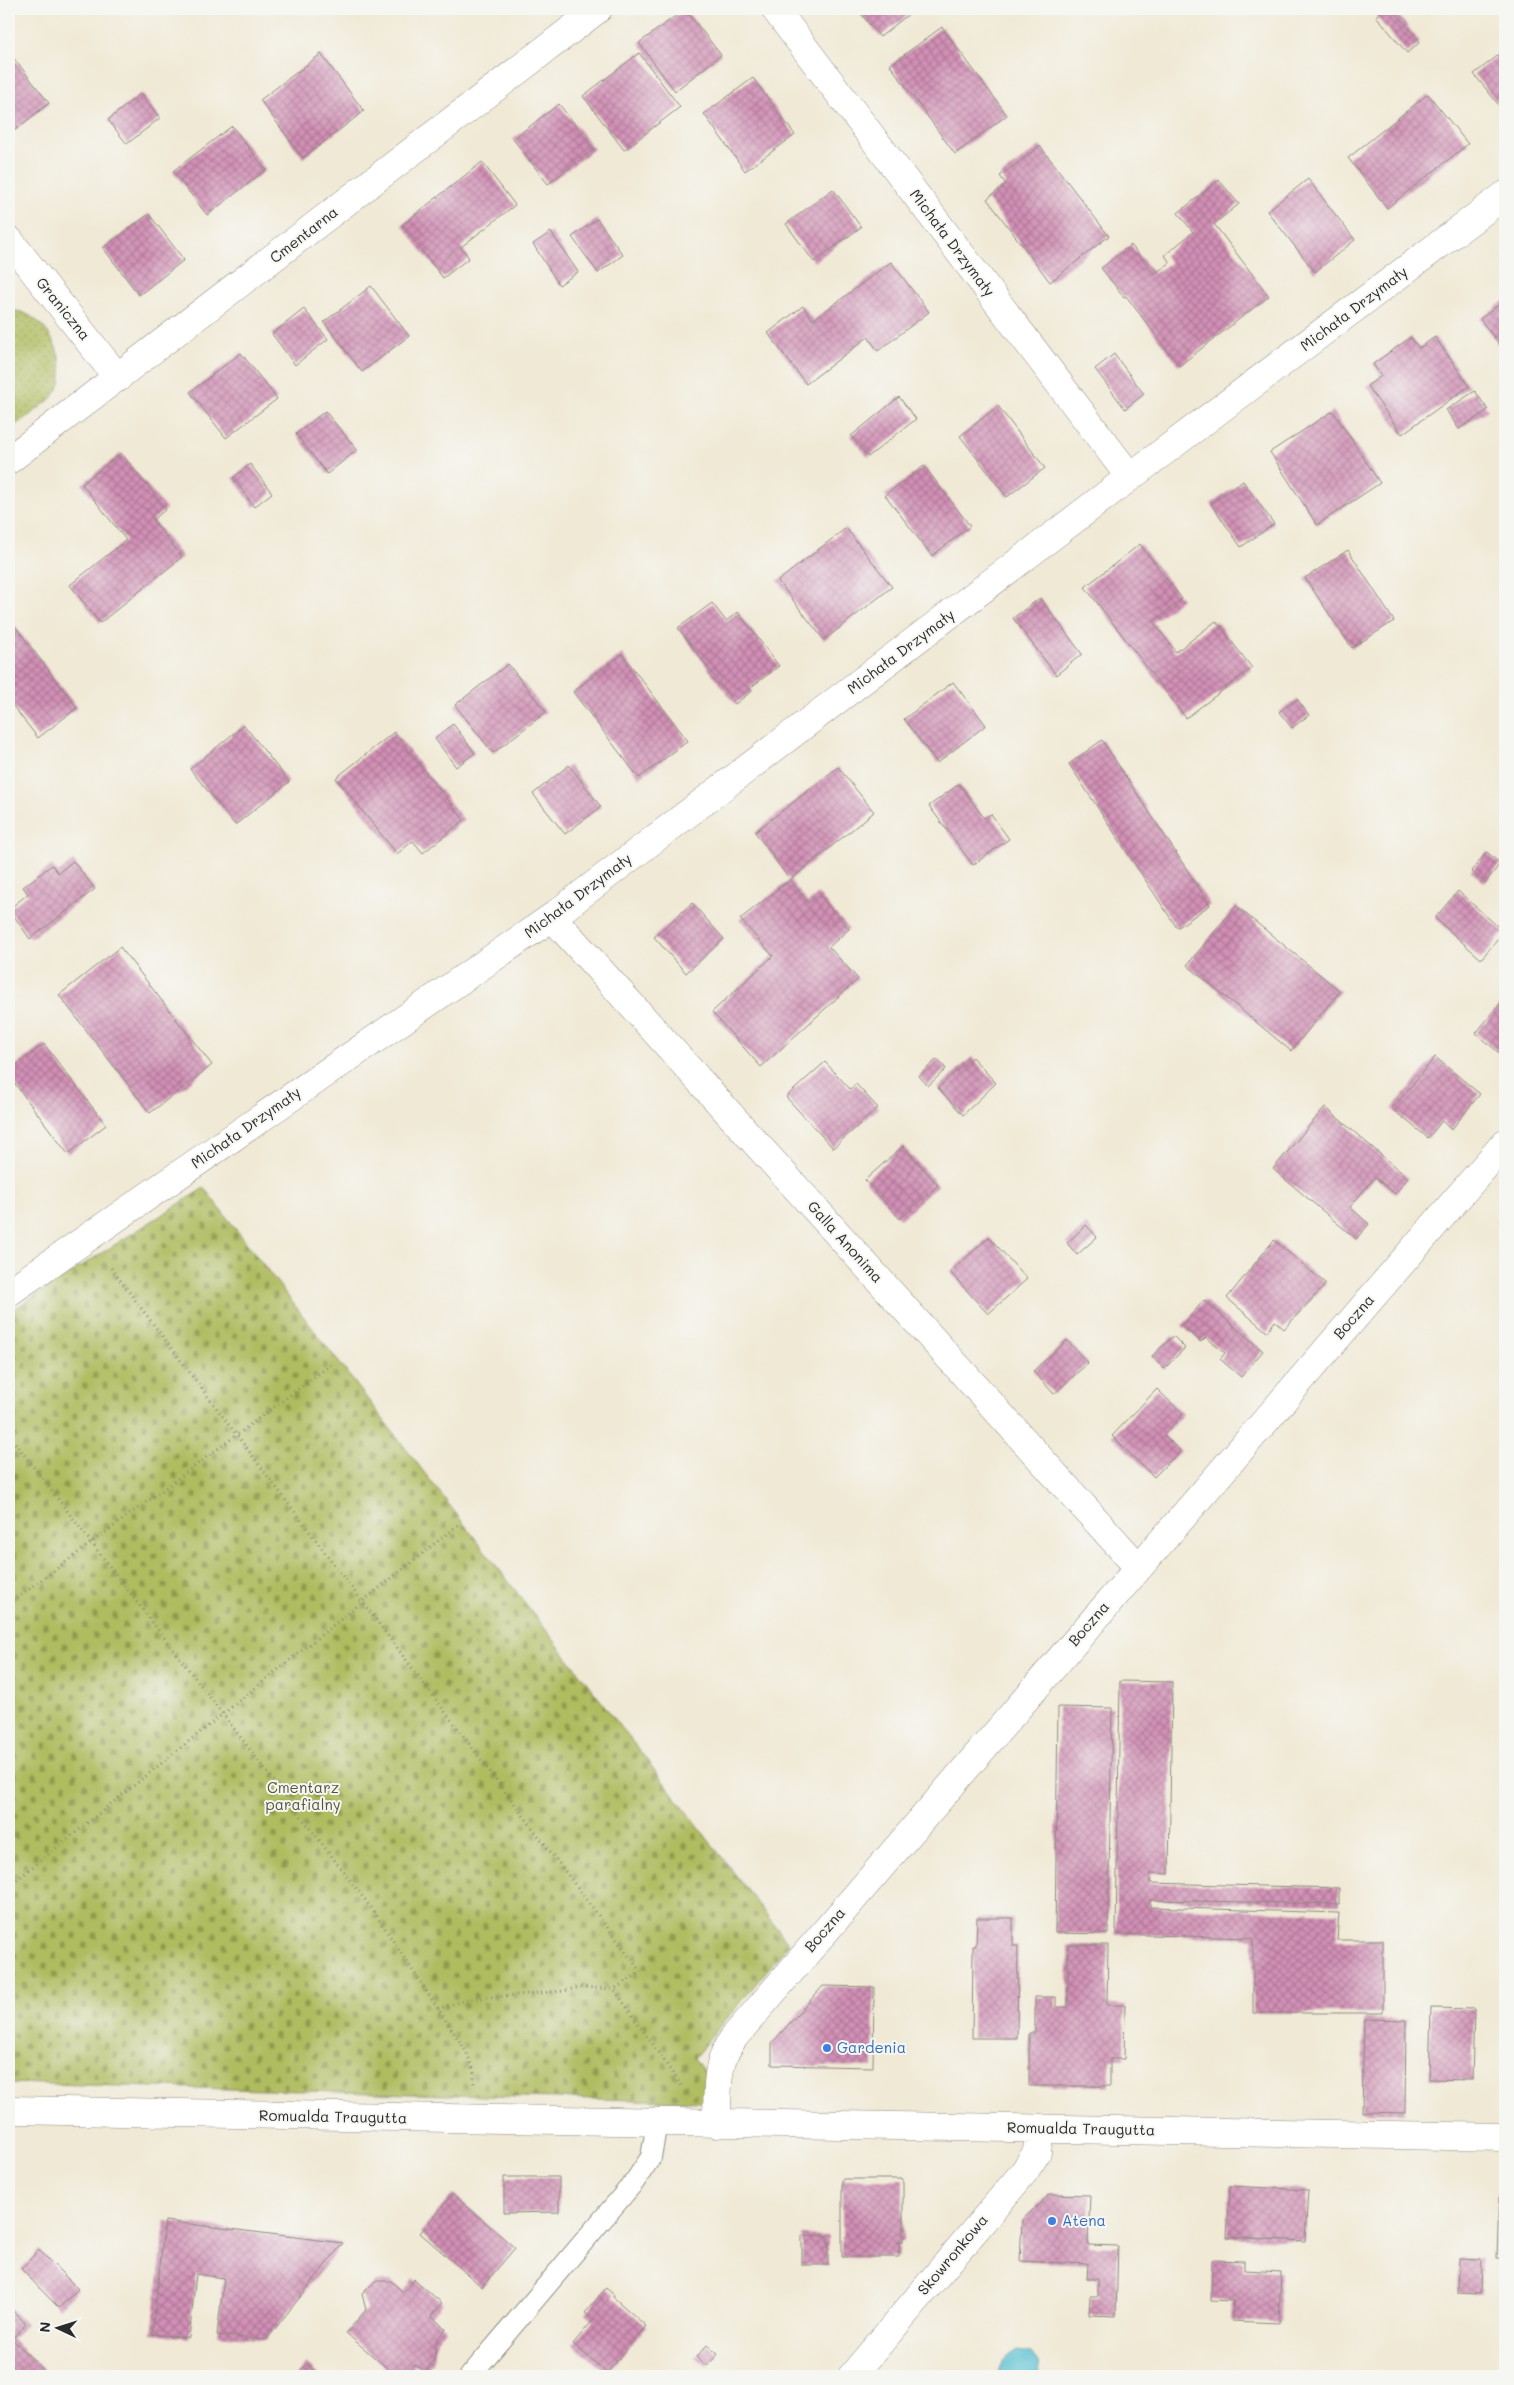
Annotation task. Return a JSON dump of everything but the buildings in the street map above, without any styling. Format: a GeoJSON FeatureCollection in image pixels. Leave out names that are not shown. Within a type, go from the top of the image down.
{"type":"FeatureCollection","features":[{"type":"Feature","properties":{"kind":"street","name":"Cmentarna"},"geometry":{"type":"LineString","coordinates":[[9,460],[598,9]]}},
{"type":"Feature","properties":{"kind":"street","name":"Michała Drzymały"},"geometry":{"type":"LineString","coordinates":[[775,9],[1130,477]]}},
{"type":"Feature","properties":{"kind":"street","name":"Michała Drzymały"},"geometry":{"type":"LineString","coordinates":[[9,1292],[552,917],[1505,194]]}},
{"type":"Feature","properties":{"kind":"street","name":"Graniczna"},"geometry":{"type":"LineString","coordinates":[[9,240],[118,378]]}},
{"type":"Feature","properties":{"kind":"street","name":"Galla Anonima"},"geometry":{"type":"LineString","coordinates":[[552,917],[1138,1567]]}},
{"type":"Feature","properties":{"kind":"street","name":"Boczna"},"geometry":{"type":"LineString","coordinates":[[717,2124],[718,2090],[722,2057],[735,2036],[1505,1143]]}},
{"type":"Feature","properties":{"kind":"street","name":"Romualda Traugutta"},"geometry":{"type":"LineString","coordinates":[[9,2110],[1505,2137]]}},
{"type":"Feature","properties":{"kind":"street","name":"Skowronkowa"},"geometry":{"type":"LineString","coordinates":[[852,2376],[1024,2172],[1037,2152],[1040,2128]]}},
{"type":"Feature","properties":{"kind":"lane"},"geometry":{"type":"LineString","coordinates":[[470,2376],[635,2182],[651,2157],[656,2123]]}},
{"type":"Feature","properties":{"kind":"path"},"geometry":{"type":"LineString","coordinates":[[110,1268],[641,1972],[614,1989],[580,1987],[564,1991],[478,1998],[438,2009]]}},
{"type":"Feature","properties":{"kind":"path"},"geometry":{"type":"LineString","coordinates":[[9,1604],[332,1364]]}},
{"type":"Feature","properties":{"kind":"path"},"geometry":{"type":"LineString","coordinates":[[9,1435],[372,1909],[466,2052],[474,2071],[474,2119]]}},
{"type":"Feature","properties":{"kind":"path"},"geometry":{"type":"LineString","coordinates":[[9,1886],[459,1524]]}},
{"type":"Feature","properties":{"kind":"path"},"geometry":{"type":"LineString","coordinates":[[614,1989],[683,2089],[718,2090]]}},
{"type":"Feature","properties":{"kind":"green space"},"geometry":{"type":"Polygon","coordinates":[[[9,311],[21,312],[33,318],[43,327],[58,351],[61,379],[53,396],[9,430],[9,359],[14,350],[9,346],[9,311]]]}},
{"type":"Feature","properties":{"kind":"green space","name":"Cmentarz parafialny"},"geometry":{"type":"Polygon","coordinates":[[[204,1188],[789,1944],[694,2058],[706,2075],[705,2102],[9,2083],[9,1312],[204,1188]]]}},
{"type":"Feature","properties":{"kind":"water"},"geometry":{"type":"Polygon","coordinates":[[[1018,2351],[1031,2353],[1038,2362],[1039,2376],[999,2376],[1000,2368],[1004,2361],[1018,2351]]]}},
{"type":"Feature","properties":{"kind":"place","name":"Gardenia"},"geometry":{"type":"Point","coordinates":[827,2048]}},
{"type":"Feature","properties":{"kind":"place","name":"Atena"},"geometry":{"type":"Point","coordinates":[1052,2221]}}]}
